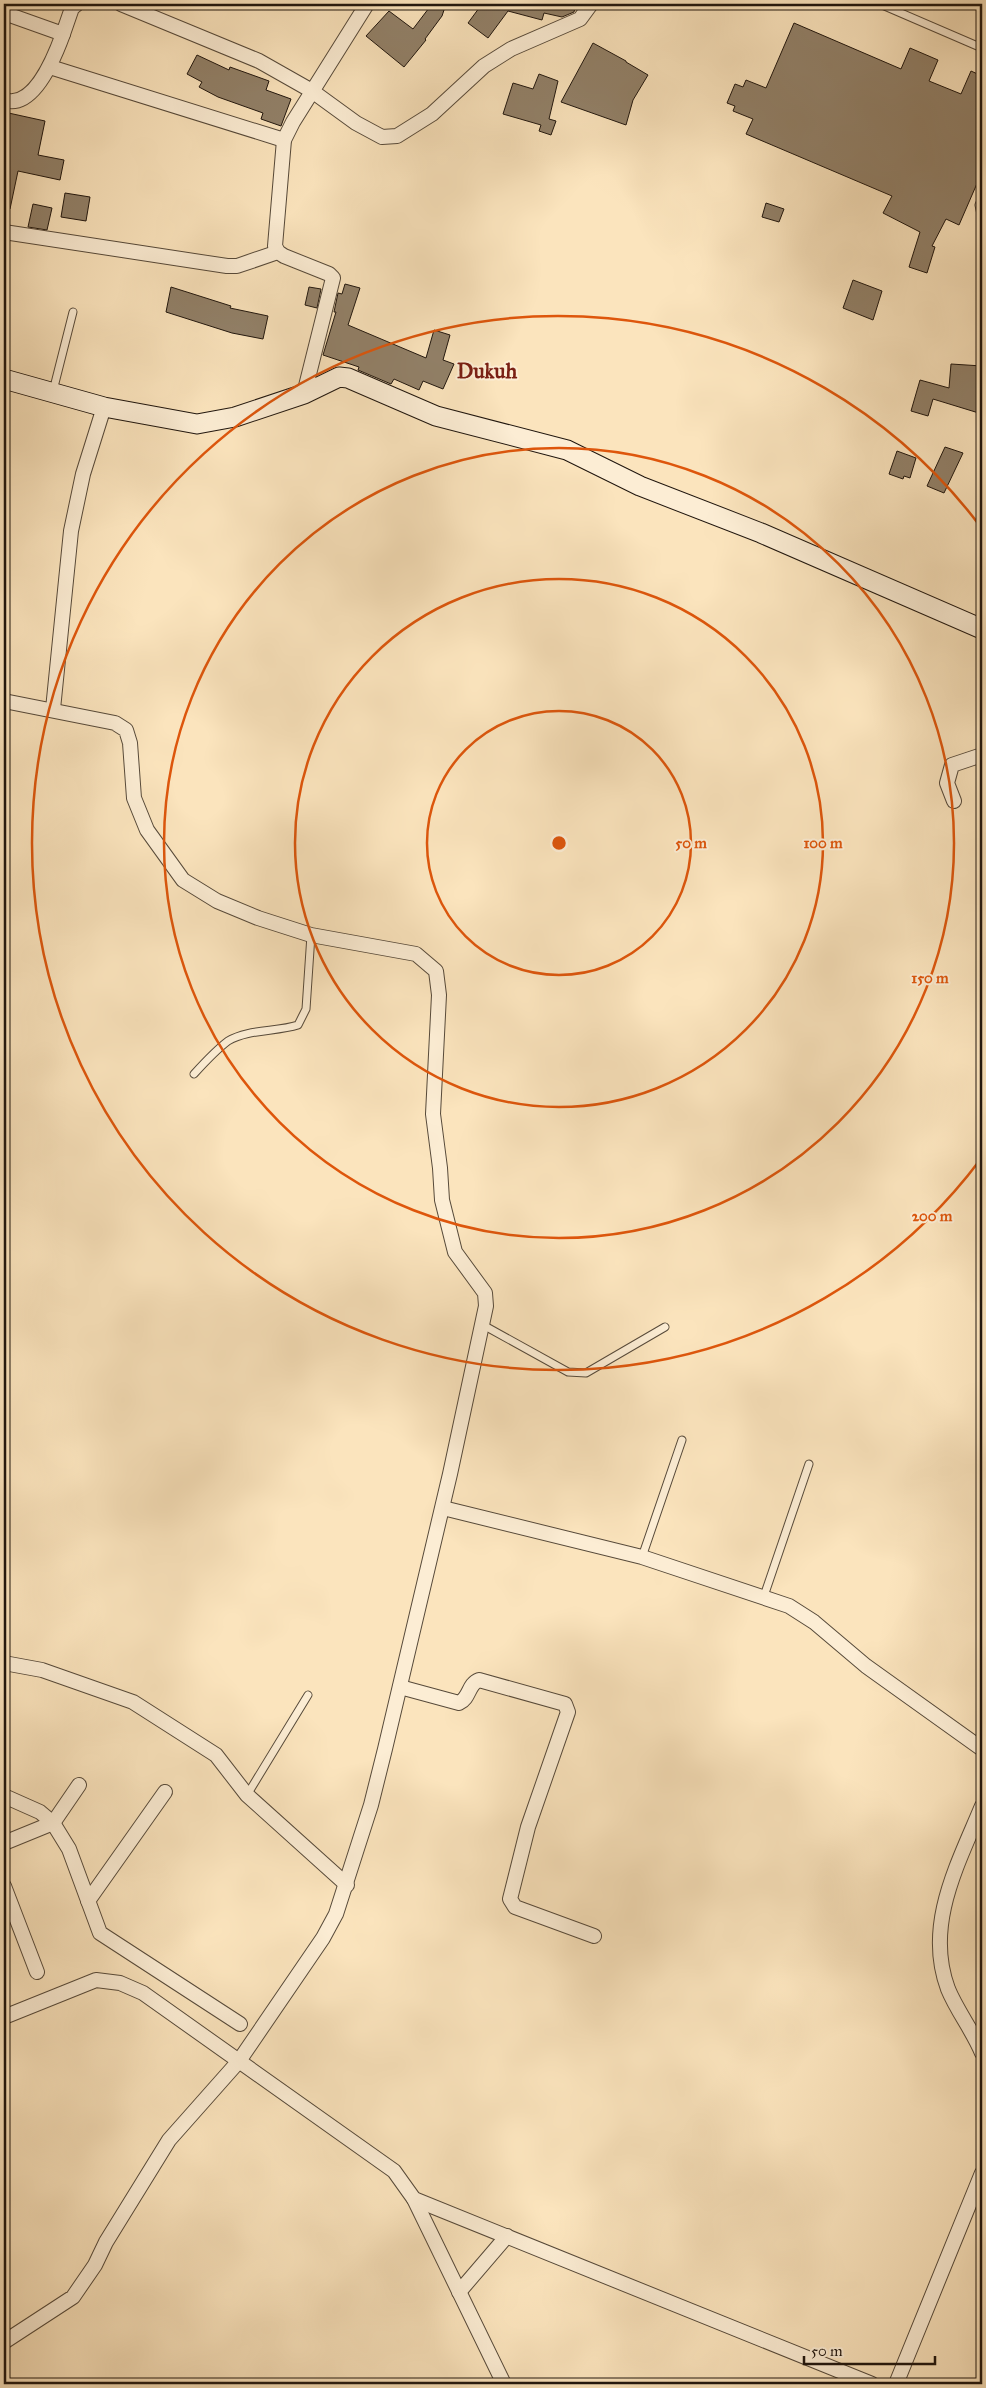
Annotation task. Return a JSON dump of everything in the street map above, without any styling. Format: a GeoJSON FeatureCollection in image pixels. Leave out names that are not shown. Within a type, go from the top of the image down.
{"type":"FeatureCollection","features":[{"type":"Feature","properties":{"kind":"street"},"geometry":{"type":"LineString","coordinates":[[4,100],[20,101],[50,67],[72,8],[77,4]]}},
{"type":"Feature","properties":{"kind":"street"},"geometry":{"type":"LineString","coordinates":[[122,4],[259,61],[312,92],[371,132],[382,137],[397,136],[432,114],[484,66],[511,49],[575,22],[590,4]]}},
{"type":"Feature","properties":{"kind":"street"},"geometry":{"type":"LineString","coordinates":[[304,394],[333,278],[329,274],[278,252],[276,246],[284,140],[367,4]]}},
{"type":"Feature","properties":{"kind":"street"},"geometry":{"type":"LineString","coordinates":[[4,13],[63,34]]}},
{"type":"Feature","properties":{"kind":"street"},"geometry":{"type":"LineString","coordinates":[[50,67],[284,140]]}},
{"type":"Feature","properties":{"kind":"street"},"geometry":{"type":"LineString","coordinates":[[4,232],[227,266],[237,266],[278,252]]}},
{"type":"Feature","properties":{"kind":"street"},"geometry":{"type":"LineString","coordinates":[[4,379],[104,408],[197,424],[218,422],[304,394],[339,377],[348,378],[436,416],[567,450],[640,486],[761,533],[982,629]]}},
{"type":"Feature","properties":{"kind":"street"},"geometry":{"type":"LineString","coordinates":[[52,709],[71,530],[83,474],[104,408]]}},
{"type":"Feature","properties":{"kind":"street"},"geometry":{"type":"LineString","coordinates":[[4,701],[115,723],[126,730],[130,743],[134,798],[147,830],[183,880],[217,901],[258,918],[311,935],[416,954],[436,971],[439,995],[433,1114],[442,1200],[455,1252],[485,1293],[486,1306],[443,1508],[371,1805],[347,1885],[336,1914],[323,1938],[239,2061],[169,2140],[106,2242],[95,2265],[73,2297],[4,2342]]}},
{"type":"Feature","properties":{"kind":"street"},"geometry":{"type":"LineString","coordinates":[[954,801],[947,783],[952,765],[982,755]]}},
{"type":"Feature","properties":{"kind":"street"},"geometry":{"type":"LineString","coordinates":[[443,1508],[642,1557],[790,1606],[814,1622],[866,1666],[982,1749]]}},
{"type":"Feature","properties":{"kind":"street"},"geometry":{"type":"LineString","coordinates":[[4,1662],[42,1670],[133,1702],[216,1755],[248,1794],[347,1885]]}},
{"type":"Feature","properties":{"kind":"street"},"geometry":{"type":"LineString","coordinates":[[400,1687],[459,1703],[466,1698],[473,1684],[479,1680],[565,1704],[568,1712],[528,1826],[510,1900],[515,1907],[594,1936]]}},
{"type":"Feature","properties":{"kind":"street"},"geometry":{"type":"LineString","coordinates":[[4,1843],[53,1823],[79,1785]]}},
{"type":"Feature","properties":{"kind":"street"},"geometry":{"type":"LineString","coordinates":[[88,1901],[165,1792]]}},
{"type":"Feature","properties":{"kind":"street"},"geometry":{"type":"LineString","coordinates":[[4,1796],[40,1812],[53,1823],[69,1849],[100,1933],[240,2024]]}},
{"type":"Feature","properties":{"kind":"street"},"geometry":{"type":"LineString","coordinates":[[982,1806],[957,1866],[942,1909],[940,1950],[948,1989],[982,2053]]}},
{"type":"Feature","properties":{"kind":"street"},"geometry":{"type":"LineString","coordinates":[[4,1886],[37,1972]]}},
{"type":"Feature","properties":{"kind":"street"},"geometry":{"type":"LineString","coordinates":[[4,2016],[96,1980],[120,1983],[144,1993],[394,2171],[414,2199],[504,2384]]}},
{"type":"Feature","properties":{"kind":"street"},"geometry":{"type":"LineString","coordinates":[[896,2384],[982,2173]]}},
{"type":"Feature","properties":{"kind":"street"},"geometry":{"type":"LineString","coordinates":[[414,2199],[872,2384]]}},
{"type":"Feature","properties":{"kind":"street"},"geometry":{"type":"LineString","coordinates":[[459,2292],[506,2236]]}},
{"type":"Feature","properties":{"kind":"lane"},"geometry":{"type":"LineString","coordinates":[[880,4],[982,48]]}},
{"type":"Feature","properties":{"kind":"lane"},"geometry":{"type":"LineString","coordinates":[[982,198],[979,205],[982,218]]}},
{"type":"Feature","properties":{"kind":"lane"},"geometry":{"type":"LineString","coordinates":[[52,393],[73,312]]}},
{"type":"Feature","properties":{"kind":"lane"},"geometry":{"type":"LineString","coordinates":[[194,1074],[229,1041],[252,1033],[281,1031],[298,1026],[306,1009],[311,935]]}},
{"type":"Feature","properties":{"kind":"lane"},"geometry":{"type":"LineString","coordinates":[[483,1325],[568,1372],[579,1374],[586,1372],[665,1326]]}},
{"type":"Feature","properties":{"kind":"lane"},"geometry":{"type":"LineString","coordinates":[[642,1557],[682,1440]]}},
{"type":"Feature","properties":{"kind":"lane"},"geometry":{"type":"LineString","coordinates":[[764,1596],[809,1464]]}},
{"type":"Feature","properties":{"kind":"lane"},"geometry":{"type":"LineString","coordinates":[[248,1794],[308,1695]]}},
{"type":"Feature","properties":{"kind":"building"},"geometry":{"type":"Polygon","coordinates":[[[432,4],[446,4],[442,16],[426,40],[404,67],[366,36],[389,11],[413,29],[432,4]]]}},
{"type":"Feature","properties":{"kind":"building"},"geometry":{"type":"Polygon","coordinates":[[[482,4],[576,4],[574,12],[562,17],[544,13],[542,20],[508,11],[488,38],[468,23],[482,4]]]}},
{"type":"Feature","properties":{"kind":"building"},"geometry":{"type":"Polygon","coordinates":[[[794,23],[901,69],[910,48],[938,60],[929,81],[961,94],[971,71],[982,76],[982,172],[959,225],[946,219],[932,246],[935,247],[927,273],[909,267],[920,232],[883,213],[892,196],[746,134],[753,119],[733,111],[735,106],[727,103],[735,84],[743,87],[746,80],[766,88],[794,23]]]}},
{"type":"Feature","properties":{"kind":"building"},"geometry":{"type":"Polygon","coordinates":[[[593,43],[648,75],[633,100],[626,125],[561,102],[593,43]]]}},
{"type":"Feature","properties":{"kind":"building"},"geometry":{"type":"Polygon","coordinates":[[[197,55],[229,70],[230,67],[269,81],[266,90],[291,99],[281,126],[261,119],[263,113],[218,97],[199,87],[202,82],[187,74],[197,55]]]}},
{"type":"Feature","properties":{"kind":"building"},"geometry":{"type":"Polygon","coordinates":[[[539,74],[558,81],[549,119],[556,121],[551,135],[539,131],[541,125],[503,114],[513,83],[533,89],[539,74]]]}},
{"type":"Feature","properties":{"kind":"building"},"geometry":{"type":"Polygon","coordinates":[[[4,112],[45,121],[38,155],[64,160],[60,180],[18,171],[10,209],[4,208],[4,112]]]}},
{"type":"Feature","properties":{"kind":"building"},"geometry":{"type":"Polygon","coordinates":[[[65,193],[90,197],[86,221],[61,217],[65,193]]]}},
{"type":"Feature","properties":{"kind":"building"},"geometry":{"type":"Polygon","coordinates":[[[766,203],[784,209],[779,222],[762,217],[766,203]]]}},
{"type":"Feature","properties":{"kind":"building"},"geometry":{"type":"Polygon","coordinates":[[[33,204],[52,208],[47,230],[28,227],[33,204]]]}},
{"type":"Feature","properties":{"kind":"building"},"geometry":{"type":"Polygon","coordinates":[[[853,280],[882,291],[873,320],[843,308],[853,280]]]}},
{"type":"Feature","properties":{"kind":"building"},"geometry":{"type":"Polygon","coordinates":[[[345,284],[360,288],[348,325],[426,358],[434,330],[450,335],[443,360],[454,364],[443,389],[423,381],[419,390],[394,379],[391,384],[358,370],[359,367],[323,355],[336,312],[334,312],[338,293],[342,294],[345,284]]]}},
{"type":"Feature","properties":{"kind":"building"},"geometry":{"type":"Polygon","coordinates":[[[171,287],[231,306],[230,308],[268,316],[263,339],[232,333],[166,312],[171,287]]]}},
{"type":"Feature","properties":{"kind":"building"},"geometry":{"type":"Polygon","coordinates":[[[309,287],[321,289],[317,308],[305,305],[309,287]]]}},
{"type":"Feature","properties":{"kind":"building"},"geometry":{"type":"Polygon","coordinates":[[[951,364],[982,366],[979,399],[982,400],[982,414],[933,399],[928,416],[911,411],[920,380],[949,388],[951,364]]]}},
{"type":"Feature","properties":{"kind":"building"},"geometry":{"type":"Polygon","coordinates":[[[945,447],[963,453],[944,493],[927,486],[945,447]]]}},
{"type":"Feature","properties":{"kind":"building"},"geometry":{"type":"Polygon","coordinates":[[[897,451],[916,458],[910,478],[904,476],[903,479],[889,474],[897,451]]]}},
{"type":"Feature","properties":{"kind":"district","name":"Dukuh"},"geometry":{"type":"Point","coordinates":[487,371]}}]}
